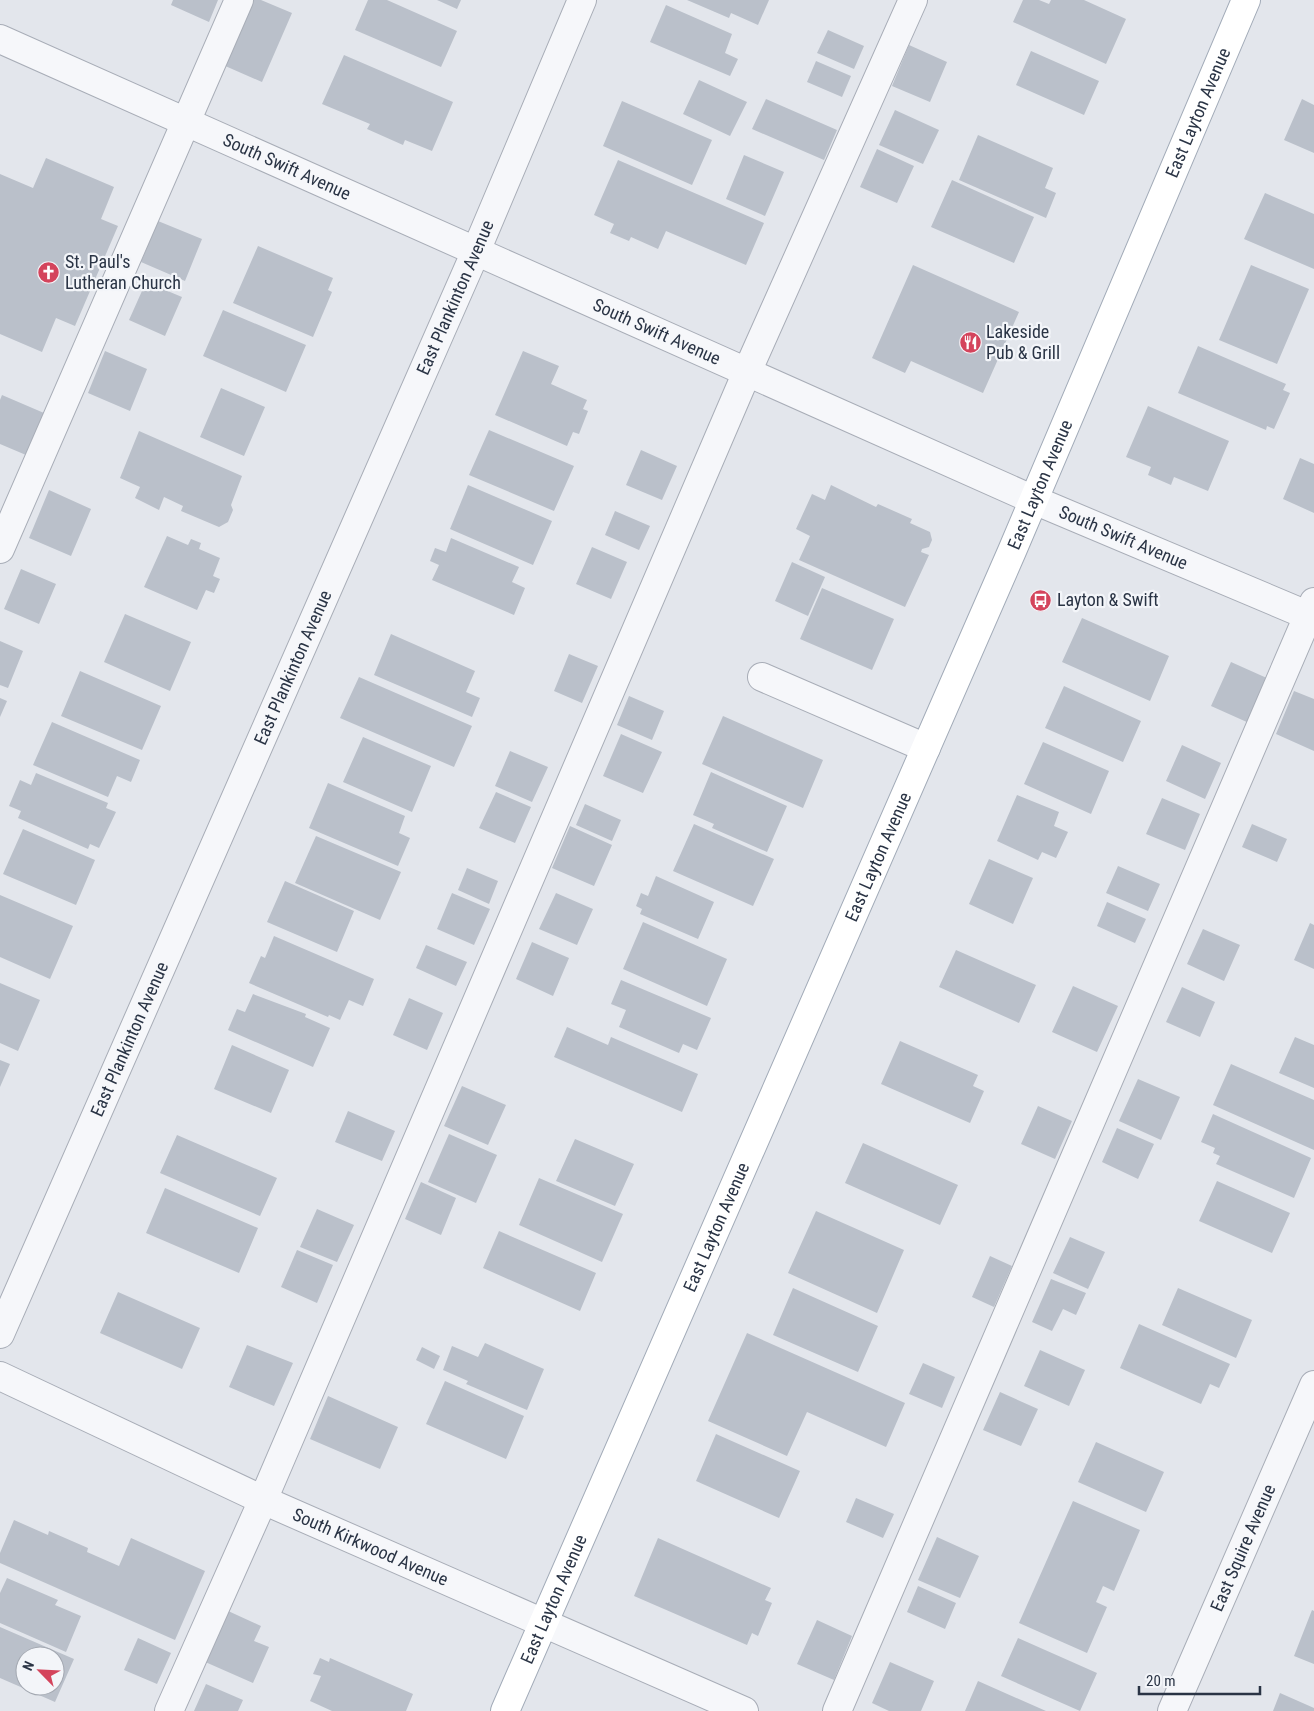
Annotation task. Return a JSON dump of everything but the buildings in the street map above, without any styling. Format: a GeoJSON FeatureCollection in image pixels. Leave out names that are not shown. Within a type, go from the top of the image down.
{"type":"FeatureCollection","features":[{"type":"Feature","properties":{"kind":"main road","name":"East Layton Avenue"},"geometry":{"type":"LineString","coordinates":[[505,1711],[1034,500],[1246,0]]}},
{"type":"Feature","properties":{"kind":"street"},"geometry":{"type":"LineString","coordinates":[[0,549],[239,0]]}},
{"type":"Feature","properties":{"kind":"street","name":"East Plankinton Avenue"},"geometry":{"type":"LineString","coordinates":[[0,1334],[476,251],[582,0]]}},
{"type":"Feature","properties":{"kind":"street"},"geometry":{"type":"LineString","coordinates":[[169,1711],[263,1500],[747,372],[913,0]]}},
{"type":"Feature","properties":{"kind":"street","name":"South Swift Avenue"},"geometry":{"type":"LineString","coordinates":[[0,39],[1034,500],[1312,612]]}},
{"type":"Feature","properties":{"kind":"street"},"geometry":{"type":"LineString","coordinates":[[837,1711],[1312,612]]}},
{"type":"Feature","properties":{"kind":"street"},"geometry":{"type":"LineString","coordinates":[[762,677],[926,748]]}},
{"type":"Feature","properties":{"kind":"street","name":"South Kirkwood Avenue"},"geometry":{"type":"LineString","coordinates":[[0,1376],[263,1500],[544,1625],[744,1711]]}},
{"type":"Feature","properties":{"kind":"street","name":"East Squire Avenue"},"geometry":{"type":"LineString","coordinates":[[1172,1711],[1314,1385]]}},
{"type":"Feature","properties":{"kind":"place","name":"St. Paul's Lutheran Church"},"geometry":{"type":"Point","coordinates":[49,272]}},
{"type":"Feature","properties":{"kind":"place","name":"Lakeside Pub & Grill"},"geometry":{"type":"Point","coordinates":[970,342]}},
{"type":"Feature","properties":{"kind":"place","name":"Layton & Swift"},"geometry":{"type":"Point","coordinates":[1041,600]}}]}
